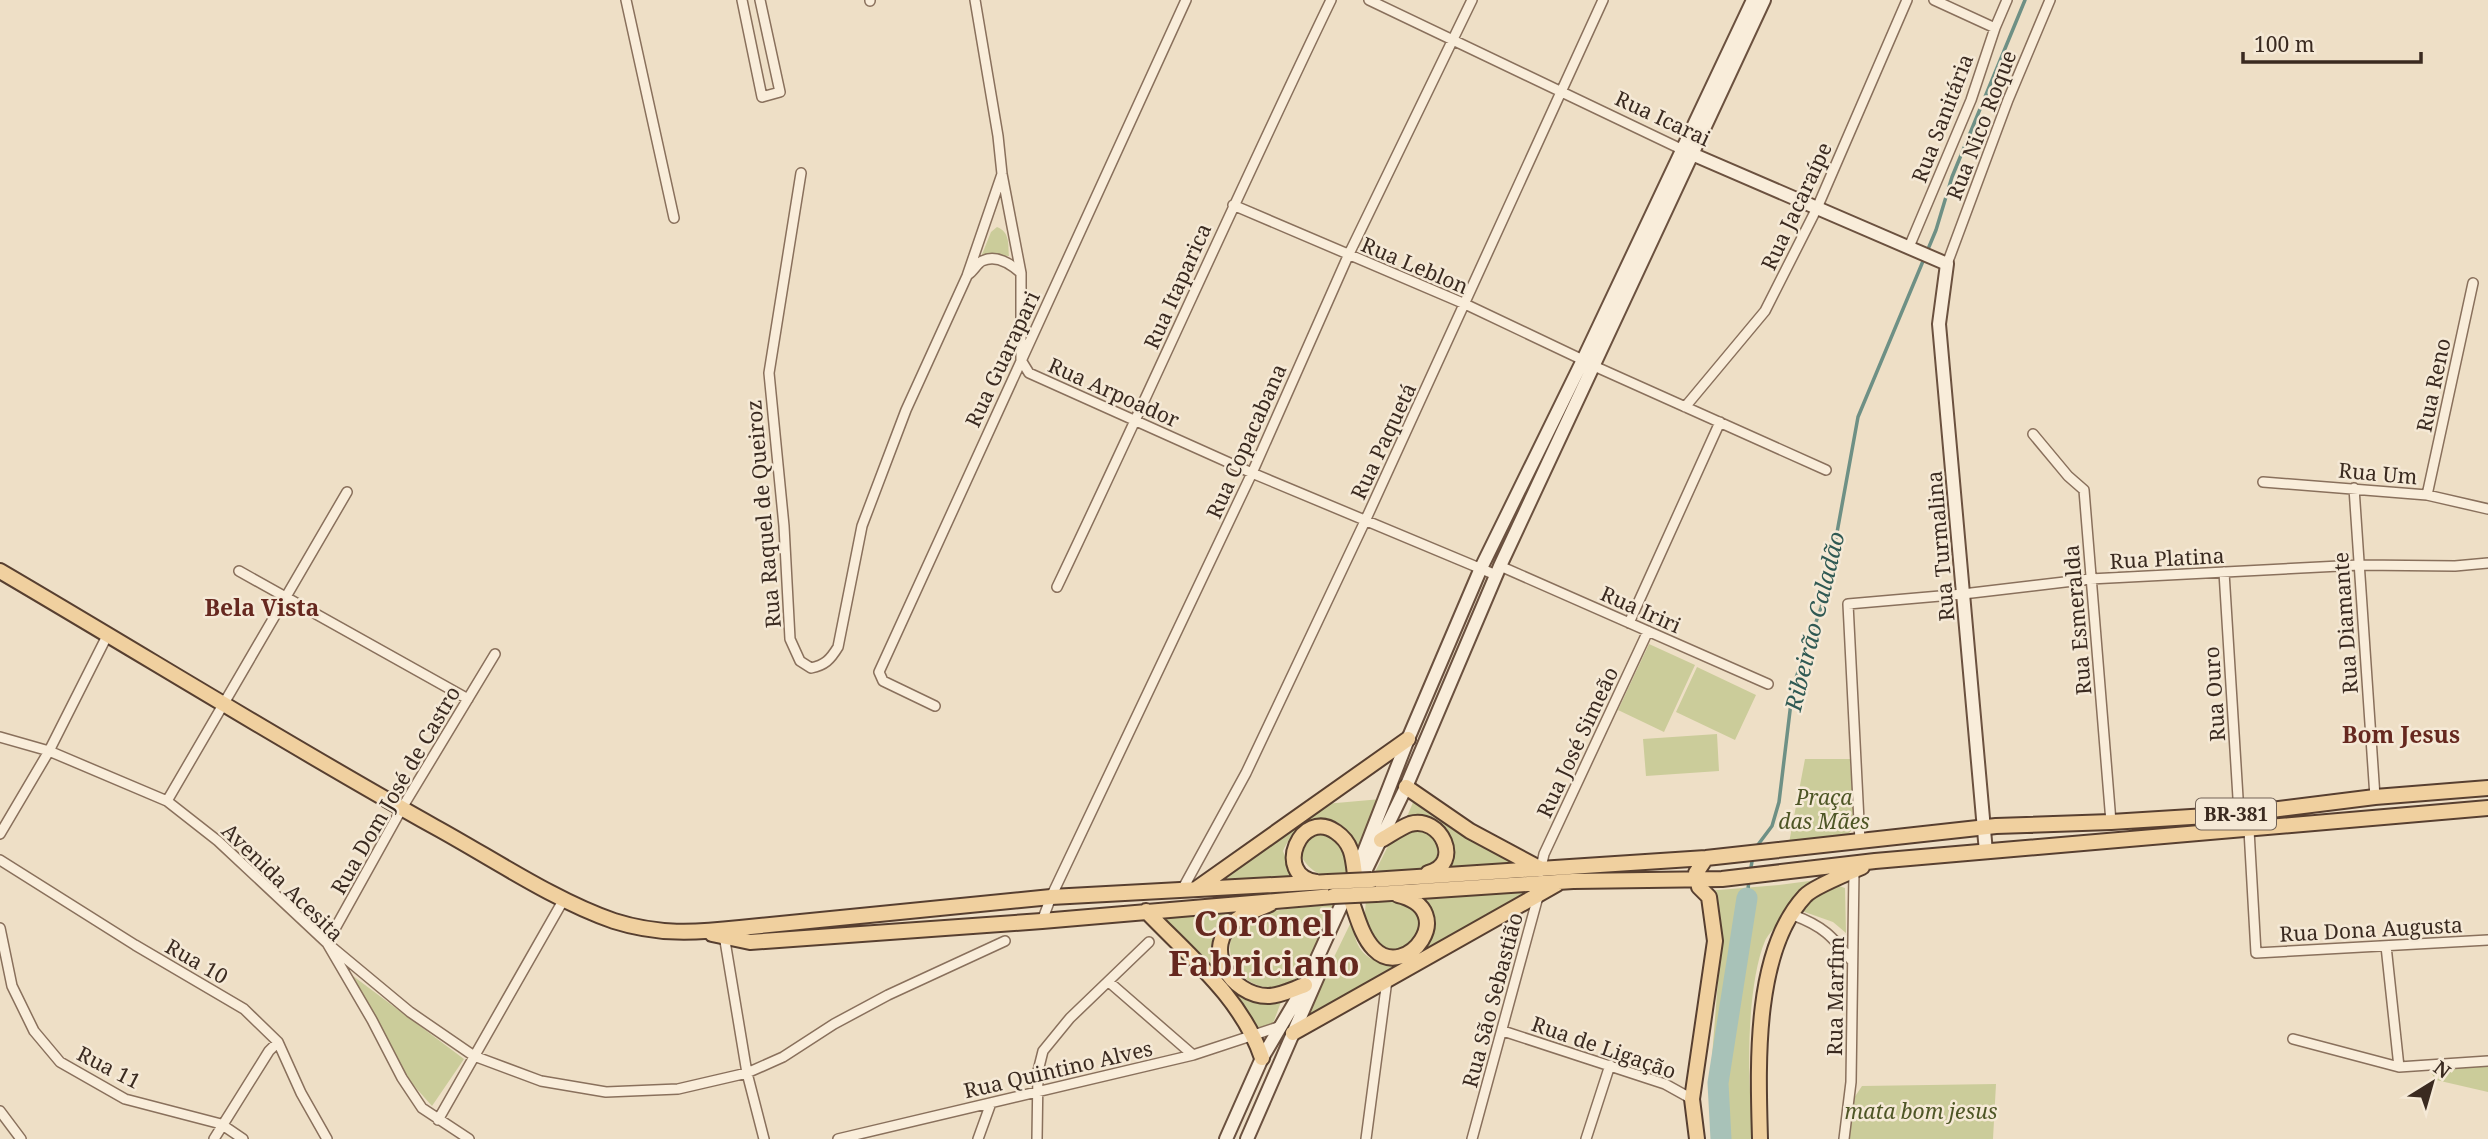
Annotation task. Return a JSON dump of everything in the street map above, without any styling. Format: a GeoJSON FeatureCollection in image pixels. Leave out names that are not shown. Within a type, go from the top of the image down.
{"type":"FeatureCollection","features":[{"type":"Feature","properties":{"kind":"main road"},"geometry":{"type":"LineString","coordinates":[[1226,1139],[1262,1058],[1288,1029],[1406,788],[1589,363],[1687,152],[1753,0]]}},
{"type":"Feature","properties":{"kind":"main road"},"geometry":{"type":"LineString","coordinates":[[1687,152],[1764,0]]}},
{"type":"Feature","properties":{"kind":"main road","name":"Rua Icarai"},"geometry":{"type":"LineString","coordinates":[[1687,152],[1946,263]]}},
{"type":"Feature","properties":{"kind":"main road","name":"Rua Turmalina"},"geometry":{"type":"LineString","coordinates":[[1946,263],[1939,324],[1986,852]]}},
{"type":"Feature","properties":{"kind":"main road"},"geometry":{"type":"LineString","coordinates":[[1247,1139],[1304,985],[1354,875],[1481,568],[1589,363]]}},
{"type":"Feature","properties":{"kind":"main road"},"geometry":{"type":"LineString","coordinates":[[0,570],[402,808],[564,899],[612,920],[636,927],[659,931],[724,934],[1051,897],[1188,890],[1327,887],[1379,889],[1671,880],[1698,883]]}},
{"type":"Feature","properties":{"kind":"main road"},"geometry":{"type":"LineString","coordinates":[[1188,890],[1408,739]]}},
{"type":"Feature","properties":{"kind":"main road"},"geometry":{"type":"LineString","coordinates":[[1406,788],[1540,882]]}},
{"type":"Feature","properties":{"kind":"main road","name":"BR-381"},"geometry":{"type":"LineString","coordinates":[[1706,858],[1984,827],[2239,814],[2375,797],[2488,788]]}},
{"type":"Feature","properties":{"kind":"main road","name":"BR-381"},"geometry":{"type":"LineString","coordinates":[[1698,883],[1875,861],[2488,808]]}},
{"type":"Feature","properties":{"kind":"main road"},"geometry":{"type":"LineString","coordinates":[[1379,889],[1437,871],[1443,866],[1446,856],[1441,834],[1427,825],[1415,824],[1381,840]]}},
{"type":"Feature","properties":{"kind":"main road"},"geometry":{"type":"LineString","coordinates":[[1327,887],[1303,877],[1293,864],[1299,839],[1314,827],[1330,828],[1346,841],[1353,852],[1354,875]]}},
{"type":"Feature","properties":{"kind":"main road"},"geometry":{"type":"LineString","coordinates":[[1418,876],[1540,882],[1706,858]]}},
{"type":"Feature","properties":{"kind":"main road"},"geometry":{"type":"LineString","coordinates":[[1696,1139],[1692,1099],[1715,941],[1709,897],[1698,883],[1696,873],[1706,858]]}},
{"type":"Feature","properties":{"kind":"main road"},"geometry":{"type":"LineString","coordinates":[[1760,1139],[1758,1065],[1766,984],[1776,946],[1807,893],[1875,861]]}},
{"type":"Feature","properties":{"kind":"main road"},"geometry":{"type":"LineString","coordinates":[[1288,1029],[1387,980],[1540,882]]}},
{"type":"Feature","properties":{"kind":"main road"},"geometry":{"type":"LineString","coordinates":[[724,934],[750,942],[1042,921],[1281,899],[1327,887]]}},
{"type":"Feature","properties":{"kind":"main road"},"geometry":{"type":"LineString","coordinates":[[1351,900],[1365,936],[1374,949],[1384,957],[1399,957],[1413,951],[1423,941],[1428,927],[1423,909],[1415,900],[1379,889]]}},
{"type":"Feature","properties":{"kind":"main road"},"geometry":{"type":"LineString","coordinates":[[1281,899],[1235,921],[1226,932],[1220,947],[1219,961],[1229,976],[1252,992],[1267,996],[1277,995],[1304,985]]}},
{"type":"Feature","properties":{"kind":"main road"},"geometry":{"type":"LineString","coordinates":[[1146,911],[1243,1016],[1254,1035],[1262,1058]]}},
{"type":"Feature","properties":{"kind":"street"},"geometry":{"type":"LineString","coordinates":[[626,0],[674,218]]}},
{"type":"Feature","properties":{"kind":"street"},"geometry":{"type":"LineString","coordinates":[[742,0],[762,97],[780,93],[760,0]]}},
{"type":"Feature","properties":{"kind":"street","name":"Rua Arpoador"},"geometry":{"type":"LineString","coordinates":[[975,0],[1002,174],[1021,273],[1021,360],[1029,373],[1252,473],[1481,568],[1498,570]]}},
{"type":"Feature","properties":{"kind":"street","name":"Rua Guarapari"},"geometry":{"type":"LineString","coordinates":[[935,706],[883,681],[879,672],[1186,0]]}},
{"type":"Feature","properties":{"kind":"street","name":"Rua Itaparica"},"geometry":{"type":"LineString","coordinates":[[1057,587],[1331,0]]}},
{"type":"Feature","properties":{"kind":"street","name":"Rua Icarai"},"geometry":{"type":"LineString","coordinates":[[1369,0],[1687,152]]}},
{"type":"Feature","properties":{"kind":"street","name":"Rua Copacabana"},"geometry":{"type":"LineString","coordinates":[[1042,921],[1252,473],[1348,256],[1472,0]]}},
{"type":"Feature","properties":{"kind":"street","name":"Rua Paquetá"},"geometry":{"type":"LineString","coordinates":[[1188,890],[1247,773],[1366,519],[1603,0]]}},
{"type":"Feature","properties":{"kind":"street","name":"Rua Jacaraípe"},"geometry":{"type":"LineString","coordinates":[[1685,407],[1765,311],[1817,208],[1908,0]]}},
{"type":"Feature","properties":{"kind":"street"},"geometry":{"type":"LineString","coordinates":[[1934,0],[1995,28]]}},
{"type":"Feature","properties":{"kind":"street","name":"Rua Sanitária"},"geometry":{"type":"LineString","coordinates":[[1912,249],[2007,0]]}},
{"type":"Feature","properties":{"kind":"street","name":"Rua Nico Roque"},"geometry":{"type":"LineString","coordinates":[[1946,263],[2008,100],[2050,0]]}},
{"type":"Feature","properties":{"kind":"street","name":"Rua Raquel de Queiroz"},"geometry":{"type":"LineString","coordinates":[[801,173],[769,373],[784,526],[790,639],[800,661],[810,668],[822,666],[830,660],[838,647],[862,526],[906,410],[967,276],[1002,174]]}},
{"type":"Feature","properties":{"kind":"street","name":"Rua Leblon"},"geometry":{"type":"LineString","coordinates":[[1233,205],[1465,304],[1826,470]]}},
{"type":"Feature","properties":{"kind":"street"},"geometry":{"type":"LineString","coordinates":[[967,276],[982,261],[998,259],[1011,264],[1021,273]]}},
{"type":"Feature","properties":{"kind":"street","name":"Rua Reno"},"geometry":{"type":"LineString","coordinates":[[2427,495],[2473,283]]}},
{"type":"Feature","properties":{"kind":"street"},"geometry":{"type":"LineString","coordinates":[[1629,623],[1720,422]]}},
{"type":"Feature","properties":{"kind":"street","name":"Rua Esmeralda"},"geometry":{"type":"LineString","coordinates":[[2033,435],[2068,476],[2084,490],[2111,822]]}},
{"type":"Feature","properties":{"kind":"street","name":"Rua Um"},"geometry":{"type":"LineString","coordinates":[[2263,482],[2427,495],[2488,509]]}},
{"type":"Feature","properties":{"kind":"street","name":"Rua Diamante"},"geometry":{"type":"LineString","coordinates":[[2354,488],[2375,797]]}},
{"type":"Feature","properties":{"kind":"street"},"geometry":{"type":"LineString","coordinates":[[167,802],[347,492]]}},
{"type":"Feature","properties":{"kind":"street","name":"Rua Platina"},"geometry":{"type":"LineString","coordinates":[[1860,841],[1849,604],[2090,579],[2359,565],[2455,566],[2488,563]]}},
{"type":"Feature","properties":{"kind":"street","name":"Rua Iriri"},"geometry":{"type":"LineString","coordinates":[[1498,570],[1648,631],[1768,684]]}},
{"type":"Feature","properties":{"kind":"street"},"geometry":{"type":"LineString","coordinates":[[239,571],[468,699]]}},
{"type":"Feature","properties":{"kind":"street","name":"Rua Ouro"},"geometry":{"type":"LineString","coordinates":[[2224,572],[2239,814]]}},
{"type":"Feature","properties":{"kind":"street","name":"Rua José Simeão"},"geometry":{"type":"LineString","coordinates":[[1540,882],[1544,854],[1648,631]]}},
{"type":"Feature","properties":{"kind":"street"},"geometry":{"type":"LineString","coordinates":[[0,834],[49,751],[108,634]]}},
{"type":"Feature","properties":{"kind":"street","name":"Rua Dom José de Castro"},"geometry":{"type":"LineString","coordinates":[[327,943],[402,808],[495,654]]}},
{"type":"Feature","properties":{"kind":"street","name":"Avenida Acesita"},"geometry":{"type":"LineString","coordinates":[[0,737],[49,751],[167,802],[218,841],[327,943],[372,1020],[402,1079],[422,1108],[468,1139]]}},
{"type":"Feature","properties":{"kind":"street","name":"Rua Dona Augusta"},"geometry":{"type":"LineString","coordinates":[[2249,830],[2256,953],[2488,940]]}},
{"type":"Feature","properties":{"kind":"street","name":"Rua 10"},"geometry":{"type":"LineString","coordinates":[[0,860],[135,945],[244,1009],[278,1042],[301,1093],[327,1139]]}},
{"type":"Feature","properties":{"kind":"street"},"geometry":{"type":"LineString","coordinates":[[1839,866],[1855,870]]}},
{"type":"Feature","properties":{"kind":"street","name":"Rua Marfim"},"geometry":{"type":"LineString","coordinates":[[1844,1139],[1851,1082],[1855,870]]}},
{"type":"Feature","properties":{"kind":"street","name":"Rua São Sebastião"},"geometry":{"type":"LineString","coordinates":[[1472,1139],[1503,1031],[1540,882]]}},
{"type":"Feature","properties":{"kind":"street"},"geometry":{"type":"LineString","coordinates":[[438,1120],[564,899]]}},
{"type":"Feature","properties":{"kind":"street"},"geometry":{"type":"LineString","coordinates":[[1793,915],[1816,923],[1836,941],[1852,961]]}},
{"type":"Feature","properties":{"kind":"street","name":"Rua 11"},"geometry":{"type":"LineString","coordinates":[[0,928],[12,986],[34,1031],[60,1062],[125,1099],[221,1124],[243,1139]]}},
{"type":"Feature","properties":{"kind":"street"},"geometry":{"type":"LineString","coordinates":[[724,934],[747,1073],[764,1139]]}},
{"type":"Feature","properties":{"kind":"street"},"geometry":{"type":"LineString","coordinates":[[327,943],[410,1012],[474,1056],[541,1081],[606,1092],[678,1089],[747,1073],[783,1058],[834,1024],[888,995],[1005,941]]}},
{"type":"Feature","properties":{"kind":"street"},"geometry":{"type":"LineString","coordinates":[[1037,1139],[1036,1092],[1043,1051],[1070,1018],[1149,942]]}},
{"type":"Feature","properties":{"kind":"street"},"geometry":{"type":"LineString","coordinates":[[2386,946],[2399,1067]]}},
{"type":"Feature","properties":{"kind":"street"},"geometry":{"type":"LineString","coordinates":[[1366,1139],[1387,980]]}},
{"type":"Feature","properties":{"kind":"street"},"geometry":{"type":"LineString","coordinates":[[1109,982],[1193,1055]]}},
{"type":"Feature","properties":{"kind":"street","name":"Rua Quintino Alves"},"geometry":{"type":"LineString","coordinates":[[838,1139],[1193,1055],[1254,1035],[1288,1029]]}},
{"type":"Feature","properties":{"kind":"street","name":"Rua de Ligação"},"geometry":{"type":"LineString","coordinates":[[1503,1031],[1665,1084],[1692,1099]]}},
{"type":"Feature","properties":{"kind":"street"},"geometry":{"type":"LineString","coordinates":[[2293,1039],[2399,1067],[2488,1061]]}},
{"type":"Feature","properties":{"kind":"street"},"geometry":{"type":"LineString","coordinates":[[214,1139],[269,1051],[278,1042]]}},
{"type":"Feature","properties":{"kind":"street"},"geometry":{"type":"LineString","coordinates":[[1586,1139],[1610,1065]]}},
{"type":"Feature","properties":{"kind":"street"},"geometry":{"type":"LineString","coordinates":[[978,1139],[991,1103]]}},
{"type":"Feature","properties":{"kind":"street"},"geometry":{"type":"LineString","coordinates":[[0,1111],[21,1139]]}},
{"type":"Feature","properties":{"kind":"green space"},"geometry":{"type":"Polygon","coordinates":[[[997,227],[1006,235],[1009,256],[981,257],[991,232],[997,227]]]}},
{"type":"Feature","properties":{"kind":"green space"},"geometry":{"type":"Polygon","coordinates":[[[1649,644],[1695,665],[1664,732],[1618,710],[1649,644]]]}},
{"type":"Feature","properties":{"kind":"green space"},"geometry":{"type":"Polygon","coordinates":[[[1697,667],[1756,695],[1735,740],[1676,712],[1697,667]]]}},
{"type":"Feature","properties":{"kind":"green space"},"geometry":{"type":"Polygon","coordinates":[[[1717,734],[1719,771],[1646,776],[1643,739],[1717,734]]]}},
{"type":"Feature","properties":{"kind":"green space","name":"Praça das Mães"},"geometry":{"type":"Polygon","coordinates":[[[1805,759],[1850,759],[1854,822],[1846,836],[1789,843],[1805,759]]]}},
{"type":"Feature","properties":{"kind":"green space"},"geometry":{"type":"Polygon","coordinates":[[[1381,799],[1361,851],[1346,830],[1331,819],[1314,819],[1299,828],[1283,851],[1292,874],[1300,884],[1211,887],[1325,804],[1381,799]]]}},
{"type":"Feature","properties":{"kind":"green space"},"geometry":{"type":"Polygon","coordinates":[[[1414,800],[1445,825],[1517,865],[1447,871],[1452,862],[1451,841],[1406,819],[1414,800]]]}},
{"type":"Feature","properties":{"kind":"green space"},"geometry":{"type":"Polygon","coordinates":[[[1406,828],[1430,829],[1437,845],[1437,857],[1432,865],[1412,873],[1373,876],[1388,846],[1406,828]]]}},
{"type":"Feature","properties":{"kind":"green space"},"geometry":{"type":"Polygon","coordinates":[[[1332,831],[1349,856],[1348,879],[1332,878],[1318,873],[1302,858],[1299,850],[1305,834],[1332,831]]]}},
{"type":"Feature","properties":{"kind":"green space"},"geometry":{"type":"Polygon","coordinates":[[[1832,878],[1776,926],[1765,941],[1759,960],[1751,1011],[1749,1067],[1755,1139],[1715,1139],[1710,1082],[1720,955],[1706,891],[1832,878]]]}},
{"type":"Feature","properties":{"kind":"green space"},"geometry":{"type":"Polygon","coordinates":[[[1836,885],[1845,888],[1846,933],[1833,922],[1799,910],[1808,899],[1836,885]]]}},
{"type":"Feature","properties":{"kind":"green space"},"geometry":{"type":"Polygon","coordinates":[[[1536,892],[1301,1025],[1353,918],[1356,940],[1365,954],[1378,961],[1394,963],[1421,952],[1429,942],[1430,926],[1417,895],[1536,892]]]}},
{"type":"Feature","properties":{"kind":"green space"},"geometry":{"type":"Polygon","coordinates":[[[1390,899],[1407,904],[1420,918],[1420,932],[1402,952],[1381,949],[1364,924],[1366,900],[1390,899]]]}},
{"type":"Feature","properties":{"kind":"green space"},"geometry":{"type":"Polygon","coordinates":[[[1338,904],[1297,978],[1280,986],[1264,987],[1250,982],[1239,972],[1232,960],[1230,946],[1234,933],[1244,921],[1263,913],[1338,904]]]}},
{"type":"Feature","properties":{"kind":"green space"},"geometry":{"type":"Polygon","coordinates":[[[1242,908],[1225,925],[1226,957],[1231,984],[1237,994],[1247,1000],[1261,1003],[1281,1002],[1272,1026],[1256,1031],[1157,914],[1242,908]]]}},
{"type":"Feature","properties":{"kind":"green space"},"geometry":{"type":"Polygon","coordinates":[[[353,976],[464,1059],[432,1106],[408,1079],[353,976]]]}},
{"type":"Feature","properties":{"kind":"green space"},"geometry":{"type":"Polygon","coordinates":[[[2488,1066],[2488,1092],[2436,1080],[2428,1068],[2488,1066]]]}},
{"type":"Feature","properties":{"kind":"green space","name":"mata bom jesus"},"geometry":{"type":"Polygon","coordinates":[[[1996,1084],[1993,1139],[1847,1139],[1852,1101],[1862,1086],[1996,1084]]]}},
{"type":"Feature","properties":{"kind":"waterway","name":"Ribeirão Caladão"},"geometry":{"type":"LineString","coordinates":[[1757,846],[1772,826],[1779,802],[1793,686],[1821,608],[1830,571],[1858,417],[1936,230],[1952,177],[2025,0]]}},
{"type":"Feature","properties":{"kind":"waterway","name":"Ribeirão Caladão"},"geometry":{"type":"LineString","coordinates":[[1750,873],[1753,856]]}},
{"type":"Feature","properties":{"kind":"waterway","name":"Ribeirão Caladão"},"geometry":{"type":"LineString","coordinates":[[1747,898],[1749,880]]}},
{"type":"Feature","properties":{"kind":"waterway","name":"Ribeirão Caladão"},"geometry":{"type":"LineString","coordinates":[[1721,1139],[1718,1083],[1747,898]]}},
{"type":"Feature","properties":{"kind":"district","name":"Bela Vista"},"geometry":{"type":"Point","coordinates":[262,607]}},
{"type":"Feature","properties":{"kind":"district","name":"Bom Jesus"},"geometry":{"type":"Point","coordinates":[2401,734]}},
{"type":"Feature","properties":{"kind":"district","name":"Coronel Fabriciano"},"geometry":{"type":"Point","coordinates":[1264,942]}}]}
